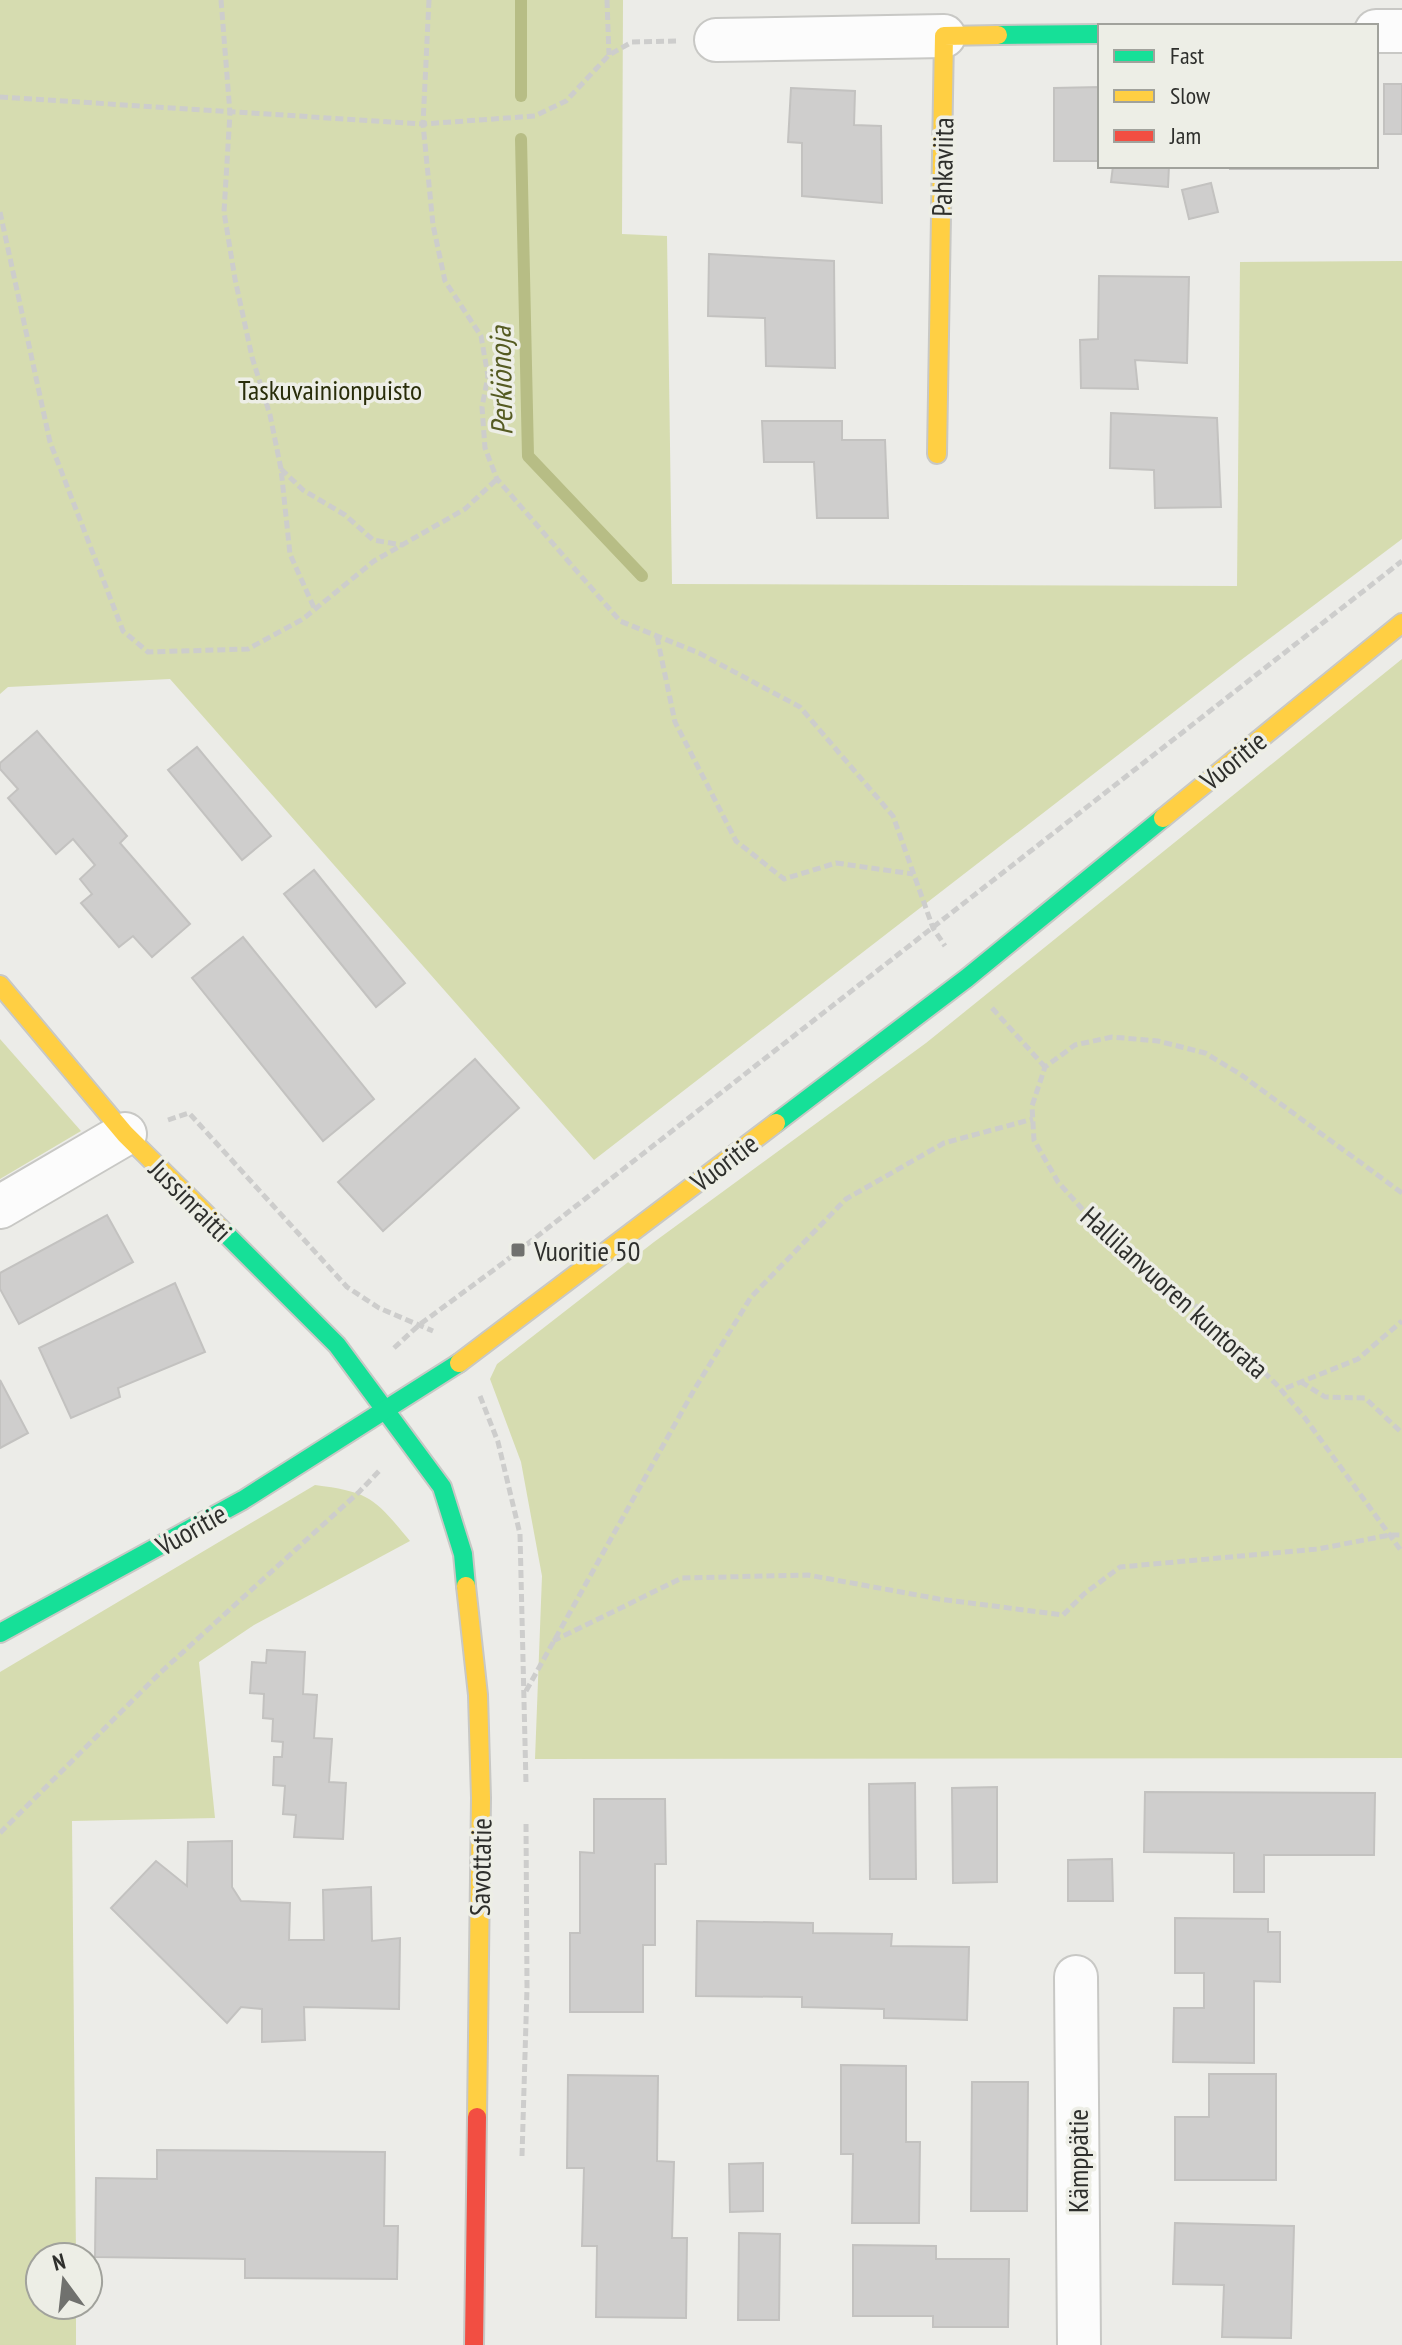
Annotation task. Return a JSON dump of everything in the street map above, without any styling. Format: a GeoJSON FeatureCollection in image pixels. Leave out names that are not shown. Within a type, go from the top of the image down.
{"type":"FeatureCollection","features":[{"type":"Feature","properties":{"kind":"street"},"geometry":{"type":"LineString","coordinates":[[1378,31],[1402,31]]}},
{"type":"Feature","properties":{"kind":"street"},"geometry":{"type":"LineString","coordinates":[[716,40],[1098,34]]}},
{"type":"Feature","properties":{"kind":"street","name":"Pahkaviita"},"geometry":{"type":"LineString","coordinates":[[937,454],[944,36]]}},
{"type":"Feature","properties":{"kind":"street","name":"Vuoritie"},"geometry":{"type":"LineString","coordinates":[[0,1633],[243,1500],[461,1362],[967,978],[1402,623]]}},
{"type":"Feature","properties":{"kind":"street","name":"Jussinraitti"},"geometry":{"type":"LineString","coordinates":[[0,985],[125,1134],[337,1345],[387,1411]]}},
{"type":"Feature","properties":{"kind":"street"},"geometry":{"type":"LineString","coordinates":[[0,1207],[125,1134]]}},
{"type":"Feature","properties":{"kind":"street","name":"Savottatie"},"geometry":{"type":"LineString","coordinates":[[387,1411],[442,1487],[463,1554],[478,1695],[481,1798],[474,2345]]}},
{"type":"Feature","properties":{"kind":"street","name":"Kämppätie"},"geometry":{"type":"LineString","coordinates":[[1076,1977],[1079,2345]]}},
{"type":"Feature","properties":{"kind":"path"},"geometry":{"type":"LineString","coordinates":[[221,0],[230,113],[224,212],[235,279],[281,469],[290,554],[315,610]]}},
{"type":"Feature","properties":{"kind":"path"},"geometry":{"type":"LineString","coordinates":[[429,0],[423,124],[433,225],[445,281],[481,336],[488,376],[482,407],[485,448],[497,479],[620,621],[699,653],[800,707],[893,816],[933,928],[967,978],[1045,1067],[1075,1045],[1112,1037],[1158,1041],[1205,1053],[1240,1074],[1402,1191]]}},
{"type":"Feature","properties":{"kind":"path"},"geometry":{"type":"LineString","coordinates":[[607,0],[609,55]]}},
{"type":"Feature","properties":{"kind":"path"},"geometry":{"type":"LineString","coordinates":[[0,97],[423,124],[535,116],[566,101],[609,55],[632,42],[716,40]]}},
{"type":"Feature","properties":{"kind":"path"},"geometry":{"type":"LineString","coordinates":[[0,212],[50,442],[123,631],[148,652],[248,649],[303,619],[374,561],[465,509],[497,479]]}},
{"type":"Feature","properties":{"kind":"path"},"geometry":{"type":"LineString","coordinates":[[281,469],[303,490],[345,515],[373,540],[403,545]]}},
{"type":"Feature","properties":{"kind":"path"},"geometry":{"type":"LineString","coordinates":[[360,1373],[1402,561]]}},
{"type":"Feature","properties":{"kind":"path"},"geometry":{"type":"LineString","coordinates":[[657,636],[675,722],[736,841],[784,879],[836,863],[913,874]]}},
{"type":"Feature","properties":{"kind":"path","name":"Hallilanvuoren kuntorata"},"geometry":{"type":"LineString","coordinates":[[1045,1067],[1032,1106],[1034,1140],[1058,1182],[1110,1240],[1193,1303],[1276,1384],[1305,1418],[1402,1552]]}},
{"type":"Feature","properties":{"kind":"path"},"geometry":{"type":"LineString","coordinates":[[125,1134],[189,1113],[347,1287],[379,1308],[419,1325]]}},
{"type":"Feature","properties":{"kind":"path"},"geometry":{"type":"LineString","coordinates":[[525,1692],[694,1390],[751,1297],[846,1199],[944,1143],[1033,1119]]}},
{"type":"Feature","properties":{"kind":"path"},"geometry":{"type":"LineString","coordinates":[[1286,1388],[1358,1359],[1402,1321]]}},
{"type":"Feature","properties":{"kind":"path"},"geometry":{"type":"LineString","coordinates":[[1301,1381],[1325,1397],[1365,1398],[1402,1433]]}},
{"type":"Feature","properties":{"kind":"path"},"geometry":{"type":"LineString","coordinates":[[0,1833],[160,1673],[359,1492],[408,1440]]}},
{"type":"Feature","properties":{"kind":"path"},"geometry":{"type":"LineString","coordinates":[[553,1641],[682,1578],[808,1575],[939,1599],[1063,1615],[1084,1594],[1120,1567],[1318,1549],[1402,1535]]}},
{"type":"Feature","properties":{"kind":"green space","name":"Taskuvainionpuisto"},"geometry":{"type":"Polygon","coordinates":[[[0,0],[623,0],[622,234],[667,236],[672,584],[1237,586],[1240,262],[1402,261],[1402,539],[594,1160],[170,679],[8,687],[0,694],[0,0]]]}},
{"type":"Feature","properties":{"kind":"green space"},"geometry":{"type":"Polygon","coordinates":[[[1402,659],[1402,1758],[535,1759],[542,1576],[521,1462],[490,1379],[497,1364],[654,1242],[926,1043],[1402,659]]]}},
{"type":"Feature","properties":{"kind":"green space"},"geometry":{"type":"Polygon","coordinates":[[[0,1039],[81,1131],[0,1179],[0,1039]]]}},
{"type":"Feature","properties":{"kind":"green space"},"geometry":{"type":"Polygon","coordinates":[[[315,1485],[349,1491],[370,1500],[410,1541],[254,1625],[199,1662],[215,1818],[72,1821],[76,2241],[24,2241],[24,2321],[76,2321],[76,2345],[0,2345],[0,1672],[315,1485]]]}},
{"type":"Feature","properties":{"kind":"building"},"geometry":{"type":"Polygon","coordinates":[[[1384,84],[1402,84],[1402,134],[1384,134],[1384,84]]]}},
{"type":"Feature","properties":{"kind":"building"},"geometry":{"type":"Polygon","coordinates":[[[1098,87],[1098,161],[1054,161],[1054,88],[1098,87]]]}},
{"type":"Feature","properties":{"kind":"building"},"geometry":{"type":"Polygon","coordinates":[[[791,88],[855,91],[854,125],[881,126],[882,203],[802,196],[802,143],[788,142],[791,88]]]}},
{"type":"Feature","properties":{"kind":"building"},"geometry":{"type":"Polygon","coordinates":[[[1113,168],[1169,168],[1168,187],[1111,182],[1113,168]]]}},
{"type":"Feature","properties":{"kind":"building"},"geometry":{"type":"Polygon","coordinates":[[[1230,168],[1339,168],[1339,169],[1230,168]]]}},
{"type":"Feature","properties":{"kind":"building"},"geometry":{"type":"Polygon","coordinates":[[[1211,183],[1218,212],[1189,219],[1182,190],[1211,183]]]}},
{"type":"Feature","properties":{"kind":"building"},"geometry":{"type":"Polygon","coordinates":[[[709,254],[834,261],[835,368],[766,366],[765,318],[708,316],[709,254]]]}},
{"type":"Feature","properties":{"kind":"building"},"geometry":{"type":"Polygon","coordinates":[[[1099,276],[1189,277],[1187,363],[1135,360],[1138,389],[1081,388],[1080,340],[1098,339],[1099,276]]]}},
{"type":"Feature","properties":{"kind":"building"},"geometry":{"type":"Polygon","coordinates":[[[1111,413],[1217,418],[1221,507],[1155,508],[1154,470],[1110,468],[1111,413]]]}},
{"type":"Feature","properties":{"kind":"building"},"geometry":{"type":"Polygon","coordinates":[[[762,421],[842,421],[842,440],[885,440],[888,518],[817,518],[814,462],[764,462],[762,421]]]}},
{"type":"Feature","properties":{"kind":"building"},"geometry":{"type":"Polygon","coordinates":[[[37,731],[127,836],[120,843],[190,924],[152,957],[133,936],[119,947],[81,903],[92,894],[80,879],[95,865],[73,839],[56,854],[8,798],[18,789],[0,769],[0,763],[37,731]]]}},
{"type":"Feature","properties":{"kind":"building"},"geometry":{"type":"Polygon","coordinates":[[[197,747],[271,836],[242,860],[168,770],[197,747]]]}},
{"type":"Feature","properties":{"kind":"building"},"geometry":{"type":"Polygon","coordinates":[[[314,870],[405,983],[376,1007],[284,894],[314,870]]]}},
{"type":"Feature","properties":{"kind":"building"},"geometry":{"type":"Polygon","coordinates":[[[243,937],[374,1099],[323,1141],[192,978],[243,937]]]}},
{"type":"Feature","properties":{"kind":"building"},"geometry":{"type":"Polygon","coordinates":[[[475,1059],[519,1108],[383,1231],[338,1182],[475,1059]]]}},
{"type":"Feature","properties":{"kind":"building"},"geometry":{"type":"Polygon","coordinates":[[[107,1215],[133,1262],[19,1324],[0,1289],[0,1273],[107,1215]]]}},
{"type":"Feature","properties":{"kind":"building"},"geometry":{"type":"Polygon","coordinates":[[[175,1283],[205,1352],[118,1388],[120,1397],[71,1418],[39,1348],[175,1283]]]}},
{"type":"Feature","properties":{"kind":"building"},"geometry":{"type":"Polygon","coordinates":[[[0,1380],[28,1433],[0,1448],[0,1380]]]}},
{"type":"Feature","properties":{"kind":"building"},"geometry":{"type":"Polygon","coordinates":[[[267,1650],[305,1652],[303,1694],[317,1695],[314,1738],[332,1739],[329,1782],[346,1783],[343,1839],[294,1837],[296,1815],[283,1814],[285,1786],[273,1785],[274,1757],[282,1757],[283,1742],[272,1741],[273,1719],[263,1718],[264,1694],[250,1693],[252,1662],[266,1663],[267,1650]]]}},
{"type":"Feature","properties":{"kind":"building"},"geometry":{"type":"Polygon","coordinates":[[[915,1783],[916,1879],[870,1879],[869,1784],[915,1783]]]}},
{"type":"Feature","properties":{"kind":"building"},"geometry":{"type":"Polygon","coordinates":[[[997,1787],[997,1882],[953,1883],[952,1788],[997,1787]]]}},
{"type":"Feature","properties":{"kind":"building"},"geometry":{"type":"Polygon","coordinates":[[[1145,1792],[1375,1793],[1374,1855],[1264,1855],[1264,1892],[1234,1892],[1234,1853],[1144,1852],[1145,1792]]]}},
{"type":"Feature","properties":{"kind":"building"},"geometry":{"type":"Polygon","coordinates":[[[594,1799],[665,1799],[666,1864],[655,1864],[655,1945],[643,1945],[643,2012],[570,2012],[570,1933],[580,1933],[580,1852],[594,1853],[594,1799]]]}},
{"type":"Feature","properties":{"kind":"building"},"geometry":{"type":"Polygon","coordinates":[[[232,1841],[232,1887],[241,1901],[290,1903],[289,1940],[324,1940],[323,1890],[371,1887],[372,1941],[400,1938],[399,2009],[304,2007],[305,2040],[262,2042],[262,2009],[241,2007],[227,2023],[111,1908],[156,1861],[187,1886],[188,1842],[232,1841]]]}},
{"type":"Feature","properties":{"kind":"building"},"geometry":{"type":"Polygon","coordinates":[[[1112,1859],[1113,1901],[1068,1901],[1068,1860],[1112,1859]]]}},
{"type":"Feature","properties":{"kind":"building"},"geometry":{"type":"Polygon","coordinates":[[[1175,1918],[1268,1919],[1268,1932],[1280,1932],[1280,1982],[1254,1981],[1254,2063],[1173,2062],[1174,2008],[1204,2008],[1204,1973],[1175,1973],[1175,1918]]]}},
{"type":"Feature","properties":{"kind":"building"},"geometry":{"type":"Polygon","coordinates":[[[697,1921],[813,1923],[813,1933],[892,1934],[891,1946],[969,1947],[967,2020],[884,2018],[884,2009],[802,2007],[802,1997],[696,1996],[697,1921]]]}},
{"type":"Feature","properties":{"kind":"building"},"geometry":{"type":"Polygon","coordinates":[[[841,2065],[906,2066],[906,2142],[920,2142],[919,2223],[852,2223],[853,2154],[841,2154],[841,2065]]]}},
{"type":"Feature","properties":{"kind":"building"},"geometry":{"type":"Polygon","coordinates":[[[1209,2074],[1276,2074],[1276,2180],[1175,2180],[1175,2117],[1209,2117],[1209,2074]]]}},
{"type":"Feature","properties":{"kind":"building"},"geometry":{"type":"Polygon","coordinates":[[[568,2075],[658,2076],[657,2161],[674,2162],[672,2238],[687,2238],[686,2318],[596,2317],[597,2246],[582,2246],[584,2168],[567,2168],[568,2075]]]}},
{"type":"Feature","properties":{"kind":"building"},"geometry":{"type":"Polygon","coordinates":[[[972,2082],[1028,2082],[1027,2211],[971,2211],[972,2082]]]}},
{"type":"Feature","properties":{"kind":"building"},"geometry":{"type":"Polygon","coordinates":[[[157,2150],[385,2152],[384,2226],[398,2226],[397,2279],[245,2278],[245,2259],[104,2257],[104,2241],[95,2241],[96,2178],[157,2179],[157,2150]]]}},
{"type":"Feature","properties":{"kind":"building"},"geometry":{"type":"Polygon","coordinates":[[[763,2163],[763,2211],[730,2212],[729,2164],[763,2163]]]}},
{"type":"Feature","properties":{"kind":"building"},"geometry":{"type":"Polygon","coordinates":[[[1175,2223],[1294,2226],[1291,2338],[1222,2337],[1224,2285],[1173,2284],[1175,2223]]]}},
{"type":"Feature","properties":{"kind":"building"},"geometry":{"type":"Polygon","coordinates":[[[739,2233],[780,2234],[779,2320],[738,2320],[739,2233]]]}},
{"type":"Feature","properties":{"kind":"building"},"geometry":{"type":"Polygon","coordinates":[[[853,2245],[936,2246],[936,2259],[1009,2259],[1008,2327],[933,2327],[933,2316],[853,2316],[853,2245]]]}},
{"type":"Feature","properties":{"kind":"waterway","name":"Perkiönoja"},"geometry":{"type":"LineString","coordinates":[[521,0],[521,96]]}},
{"type":"Feature","properties":{"kind":"waterway","name":"Perkiönoja"},"geometry":{"type":"LineString","coordinates":[[521,139],[528,456],[642,576]]}},
{"type":"Feature","properties":{"kind":"traffic: fast"},"geometry":{"type":"LineString","coordinates":[[998,35],[1098,34]]}},
{"type":"Feature","properties":{"kind":"traffic: fast"},"geometry":{"type":"LineString","coordinates":[[776,1123],[967,978],[1163,818]]}},
{"type":"Feature","properties":{"kind":"traffic: fast"},"geometry":{"type":"LineString","coordinates":[[221,1229],[337,1345],[442,1487],[463,1554],[466,1586]]}},
{"type":"Feature","properties":{"kind":"traffic: fast"},"geometry":{"type":"LineString","coordinates":[[0,1633],[243,1500],[459,1363]]}},
{"type":"Feature","properties":{"kind":"traffic: slow"},"geometry":{"type":"LineString","coordinates":[[937,454],[944,36],[998,35]]}},
{"type":"Feature","properties":{"kind":"traffic: slow"},"geometry":{"type":"LineString","coordinates":[[1163,818],[1402,623]]}},
{"type":"Feature","properties":{"kind":"traffic: slow"},"geometry":{"type":"LineString","coordinates":[[0,985],[125,1134],[221,1229]]}},
{"type":"Feature","properties":{"kind":"traffic: slow"},"geometry":{"type":"LineString","coordinates":[[459,1363],[776,1123]]}},
{"type":"Feature","properties":{"kind":"traffic: slow"},"geometry":{"type":"LineString","coordinates":[[466,1586],[478,1695],[481,1798],[477,2117]]}},
{"type":"Feature","properties":{"kind":"traffic: jam"},"geometry":{"type":"LineString","coordinates":[[474,2345],[477,2117]]}},
{"type":"Feature","properties":{"kind":"place","name":"Vuoritie 50"},"geometry":{"type":"Point","coordinates":[518,1250]}}]}
